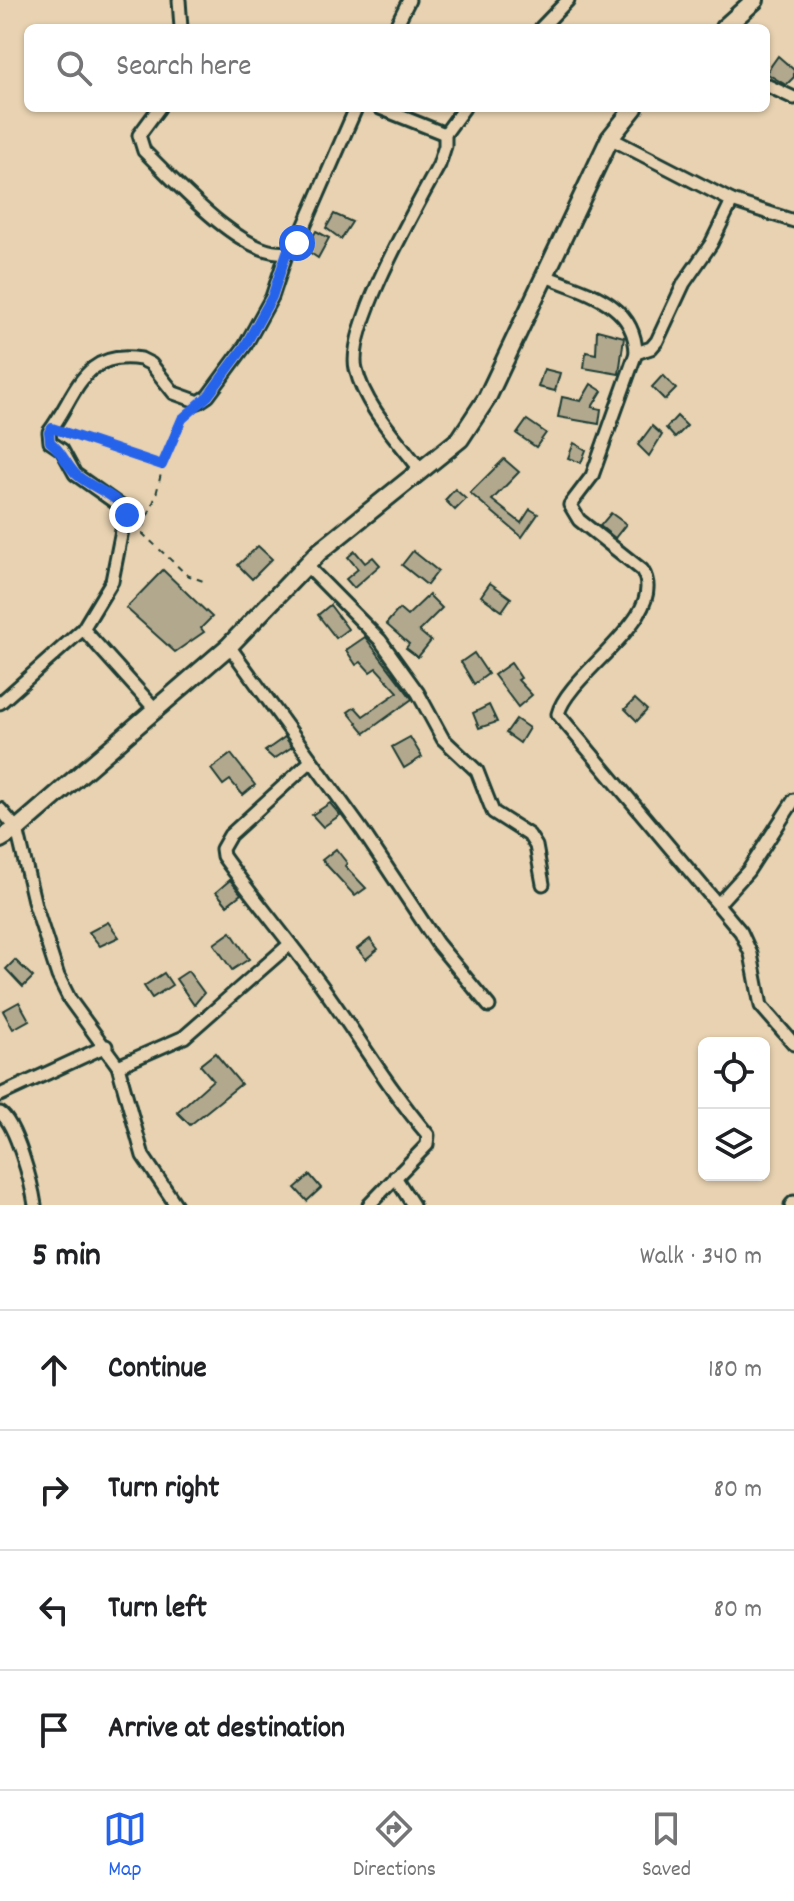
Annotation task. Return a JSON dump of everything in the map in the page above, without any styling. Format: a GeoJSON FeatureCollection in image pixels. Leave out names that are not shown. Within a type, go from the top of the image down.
{"type":"FeatureCollection","features":[{"type":"Feature","properties":{"kind":"street"},"geometry":{"type":"LineString","coordinates":[[179,0],[181,24]]}},
{"type":"Feature","properties":{"kind":"street"},"geometry":{"type":"LineString","coordinates":[[397,24],[409,0]]}},
{"type":"Feature","properties":{"kind":"street"},"geometry":{"type":"LineString","coordinates":[[546,24],[568,0]]}},
{"type":"Feature","properties":{"kind":"street"},"geometry":{"type":"LineString","coordinates":[[728,24],[755,0]]}},
{"type":"Feature","properties":{"kind":"street"},"geometry":{"type":"LineString","coordinates":[[770,87],[794,98]]}},
{"type":"Feature","properties":{"kind":"street"},"geometry":{"type":"LineString","coordinates":[[156,112],[139,135],[144,151],[237,235],[271,251],[287,252]]}},
{"type":"Feature","properties":{"kind":"street"},"geometry":{"type":"LineString","coordinates":[[3,697],[83,629],[112,581],[127,515],[121,504],[75,474],[62,450],[50,442],[52,428],[87,369],[106,362],[135,358],[147,361],[174,393],[199,402],[208,396],[245,346],[272,297],[287,252],[297,243],[354,112]]}},
{"type":"Feature","properties":{"kind":"street"},"geometry":{"type":"LineString","coordinates":[[390,112],[445,134]]}},
{"type":"Feature","properties":{"kind":"street"},"geometry":{"type":"LineString","coordinates":[[422,472],[378,412],[359,379],[355,352],[377,287],[444,154],[445,134],[461,112]]}},
{"type":"Feature","properties":{"kind":"street"},"geometry":{"type":"LineString","coordinates":[[0,839],[17,829],[229,646],[306,565],[460,439],[474,421],[610,138],[629,112]]}},
{"type":"Feature","properties":{"kind":"street"},"geometry":{"type":"LineString","coordinates":[[610,138],[732,201],[794,221]]}},
{"type":"Feature","properties":{"kind":"street"},"geometry":{"type":"LineString","coordinates":[[636,353],[651,348],[657,341],[684,283],[711,244],[732,201]]}},
{"type":"Feature","properties":{"kind":"street"},"geometry":{"type":"LineString","coordinates":[[543,275],[619,309],[632,327],[636,353],[592,476],[570,505],[579,520],[645,574],[644,601],[636,620],[587,673],[558,714],[664,844],[719,903],[745,940],[761,1006],[794,1044]]}},
{"type":"Feature","properties":{"kind":"street"},"geometry":{"type":"LineString","coordinates":[[306,565],[380,640],[418,693],[443,739],[477,771],[493,812],[529,835],[536,846],[543,884]]}},
{"type":"Feature","properties":{"kind":"street"},"geometry":{"type":"LineString","coordinates":[[83,629],[155,709]]}},
{"type":"Feature","properties":{"kind":"street"},"geometry":{"type":"LineString","coordinates":[[229,646],[437,943],[489,1006]]}},
{"type":"Feature","properties":{"kind":"street"},"geometry":{"type":"LineString","coordinates":[[311,761],[230,835],[222,849],[223,856],[290,944],[391,1091],[428,1135],[427,1145],[369,1205]]}},
{"type":"Feature","properties":{"kind":"street"},"geometry":{"type":"LineString","coordinates":[[719,903],[748,871],[794,800]]}},
{"type":"Feature","properties":{"kind":"street"},"geometry":{"type":"LineString","coordinates":[[0,809],[17,829],[35,905],[58,976],[70,1000],[118,1066],[143,1156],[176,1205]]}},
{"type":"Feature","properties":{"kind":"street"},"geometry":{"type":"LineString","coordinates":[[118,1066],[184,1037],[290,944]]}},
{"type":"Feature","properties":{"kind":"street"},"geometry":{"type":"LineString","coordinates":[[0,1095],[106,1046]]}},
{"type":"Feature","properties":{"kind":"street"},"geometry":{"type":"LineString","coordinates":[[0,1113],[10,1122],[35,1205]]}},
{"type":"Feature","properties":{"kind":"street"},"geometry":{"type":"LineString","coordinates":[[395,1177],[413,1205]]}},
{"type":"Feature","properties":{"kind":"path"},"geometry":{"type":"LineString","coordinates":[[199,402],[182,419],[162,465],[143,534],[187,575],[203,581]]}},
{"type":"Feature","properties":{"kind":"path"},"geometry":{"type":"LineString","coordinates":[[52,428],[162,465]]}},
{"type":"Feature","properties":{"kind":"building"},"geometry":{"type":"Polygon","coordinates":[[[778,56],[794,70],[794,77],[786,85],[770,75],[770,67],[778,56]]]}},
{"type":"Feature","properties":{"kind":"building"},"geometry":{"type":"Polygon","coordinates":[[[334,214],[352,222],[341,239],[326,228],[334,214]]]}},
{"type":"Feature","properties":{"kind":"building"},"geometry":{"type":"Polygon","coordinates":[[[316,231],[329,238],[318,258],[306,250],[316,231]]]}},
{"type":"Feature","properties":{"kind":"building"},"geometry":{"type":"Polygon","coordinates":[[[597,330],[624,337],[619,374],[584,368],[586,352],[596,354],[597,330]]]}},
{"type":"Feature","properties":{"kind":"building"},"geometry":{"type":"Polygon","coordinates":[[[544,369],[560,373],[555,391],[538,387],[544,369]]]}},
{"type":"Feature","properties":{"kind":"building"},"geometry":{"type":"Polygon","coordinates":[[[663,375],[676,389],[665,400],[652,387],[663,375]]]}},
{"type":"Feature","properties":{"kind":"building"},"geometry":{"type":"Polygon","coordinates":[[[591,384],[602,391],[592,407],[601,409],[599,424],[558,417],[562,397],[581,401],[591,384]]]}},
{"type":"Feature","properties":{"kind":"building"},"geometry":{"type":"Polygon","coordinates":[[[677,416],[687,426],[675,438],[666,428],[677,416]]]}},
{"type":"Feature","properties":{"kind":"building"},"geometry":{"type":"Polygon","coordinates":[[[527,420],[546,433],[536,447],[517,434],[527,420]]]}},
{"type":"Feature","properties":{"kind":"building"},"geometry":{"type":"Polygon","coordinates":[[[652,426],[662,435],[649,456],[638,445],[652,426]]]}},
{"type":"Feature","properties":{"kind":"building"},"geometry":{"type":"Polygon","coordinates":[[[574,443],[586,450],[581,463],[568,458],[574,443]]]}},
{"type":"Feature","properties":{"kind":"building"},"geometry":{"type":"Polygon","coordinates":[[[504,459],[519,472],[492,500],[521,523],[530,509],[538,514],[522,537],[470,493],[504,459]]]}},
{"type":"Feature","properties":{"kind":"building"},"geometry":{"type":"Polygon","coordinates":[[[455,489],[466,499],[455,510],[445,500],[455,489]]]}},
{"type":"Feature","properties":{"kind":"building"},"geometry":{"type":"Polygon","coordinates":[[[611,513],[626,524],[615,538],[600,526],[611,513]]]}},
{"type":"Feature","properties":{"kind":"building"},"geometry":{"type":"Polygon","coordinates":[[[258,546],[272,559],[252,579],[238,565],[258,546]]]}},
{"type":"Feature","properties":{"kind":"building"},"geometry":{"type":"Polygon","coordinates":[[[355,551],[365,563],[373,557],[380,565],[354,588],[346,579],[358,569],[348,557],[355,551]]]}},
{"type":"Feature","properties":{"kind":"building"},"geometry":{"type":"Polygon","coordinates":[[[413,551],[438,571],[427,585],[402,565],[413,551]]]}},
{"type":"Feature","properties":{"kind":"building"},"geometry":{"type":"Polygon","coordinates":[[[163,570],[212,617],[201,628],[204,632],[175,652],[126,608],[163,570]]]}},
{"type":"Feature","properties":{"kind":"building"},"geometry":{"type":"Polygon","coordinates":[[[490,583],[511,598],[502,611],[481,596],[490,583]]]}},
{"type":"Feature","properties":{"kind":"building"},"geometry":{"type":"Polygon","coordinates":[[[429,595],[442,608],[419,631],[431,641],[418,657],[406,648],[409,644],[386,624],[399,609],[407,616],[429,595]]]}},
{"type":"Feature","properties":{"kind":"building"},"geometry":{"type":"Polygon","coordinates":[[[330,605],[348,629],[336,638],[318,615],[330,605]]]}},
{"type":"Feature","properties":{"kind":"building"},"geometry":{"type":"Polygon","coordinates":[[[365,637],[412,699],[365,733],[348,712],[355,707],[363,716],[398,692],[376,668],[370,672],[361,662],[356,665],[346,650],[365,637]]]}},
{"type":"Feature","properties":{"kind":"building"},"geometry":{"type":"Polygon","coordinates":[[[474,653],[488,674],[474,684],[461,662],[474,653]]]}},
{"type":"Feature","properties":{"kind":"building"},"geometry":{"type":"Polygon","coordinates":[[[511,663],[521,678],[518,680],[532,695],[518,707],[494,675],[511,663]]]}},
{"type":"Feature","properties":{"kind":"building"},"geometry":{"type":"Polygon","coordinates":[[[635,699],[647,710],[637,721],[625,709],[635,699]]]}},
{"type":"Feature","properties":{"kind":"building"},"geometry":{"type":"Polygon","coordinates":[[[489,705],[497,722],[479,728],[473,713],[489,705]]]}},
{"type":"Feature","properties":{"kind":"building"},"geometry":{"type":"Polygon","coordinates":[[[516,719],[529,728],[520,743],[506,733],[516,719]]]}},
{"type":"Feature","properties":{"kind":"building"},"geometry":{"type":"Polygon","coordinates":[[[285,737],[292,747],[274,759],[265,751],[285,737]]]}},
{"type":"Feature","properties":{"kind":"building"},"geometry":{"type":"Polygon","coordinates":[[[410,737],[422,757],[404,768],[392,747],[410,737]]]}},
{"type":"Feature","properties":{"kind":"building"},"geometry":{"type":"Polygon","coordinates":[[[231,754],[255,785],[243,795],[230,780],[223,785],[211,769],[231,754]]]}},
{"type":"Feature","properties":{"kind":"building"},"geometry":{"type":"Polygon","coordinates":[[[330,803],[340,815],[323,827],[312,815],[330,803]]]}},
{"type":"Feature","properties":{"kind":"building"},"geometry":{"type":"Polygon","coordinates":[[[336,849],[347,863],[345,866],[366,888],[355,896],[322,860],[336,849]]]}},
{"type":"Feature","properties":{"kind":"building"},"geometry":{"type":"Polygon","coordinates":[[[230,880],[241,894],[227,905],[216,892],[230,880]]]}},
{"type":"Feature","properties":{"kind":"building"},"geometry":{"type":"Polygon","coordinates":[[[108,922],[119,937],[100,946],[89,932],[108,922]]]}},
{"type":"Feature","properties":{"kind":"building"},"geometry":{"type":"Polygon","coordinates":[[[231,932],[249,959],[232,970],[214,944],[231,932]]]}},
{"type":"Feature","properties":{"kind":"building"},"geometry":{"type":"Polygon","coordinates":[[[370,939],[378,949],[366,959],[357,949],[370,939]]]}},
{"type":"Feature","properties":{"kind":"building"},"geometry":{"type":"Polygon","coordinates":[[[15,960],[33,977],[23,987],[6,969],[15,960]]]}},
{"type":"Feature","properties":{"kind":"building"},"geometry":{"type":"Polygon","coordinates":[[[188,971],[204,993],[194,1005],[176,979],[188,971]]]}},
{"type":"Feature","properties":{"kind":"building"},"geometry":{"type":"Polygon","coordinates":[[[164,973],[172,985],[152,998],[144,986],[164,973]]]}},
{"type":"Feature","properties":{"kind":"building"},"geometry":{"type":"Polygon","coordinates":[[[19,1002],[29,1020],[13,1029],[3,1011],[19,1002]]]}},
{"type":"Feature","properties":{"kind":"building"},"geometry":{"type":"Polygon","coordinates":[[[215,1053],[241,1084],[190,1125],[177,1112],[213,1080],[200,1065],[215,1053]]]}},
{"type":"Feature","properties":{"kind":"building"},"geometry":{"type":"Polygon","coordinates":[[[310,1175],[321,1188],[307,1201],[295,1188],[310,1175]]]}},
{"type":"Feature","properties":{"kind":"route"},"geometry":{"type":"LineString","coordinates":[[127,515],[121,504],[75,474],[62,450],[50,442],[49,432],[52,428],[162,465],[167,447],[182,419],[208,396],[241,353],[272,297],[287,252],[297,243]]}}]}
